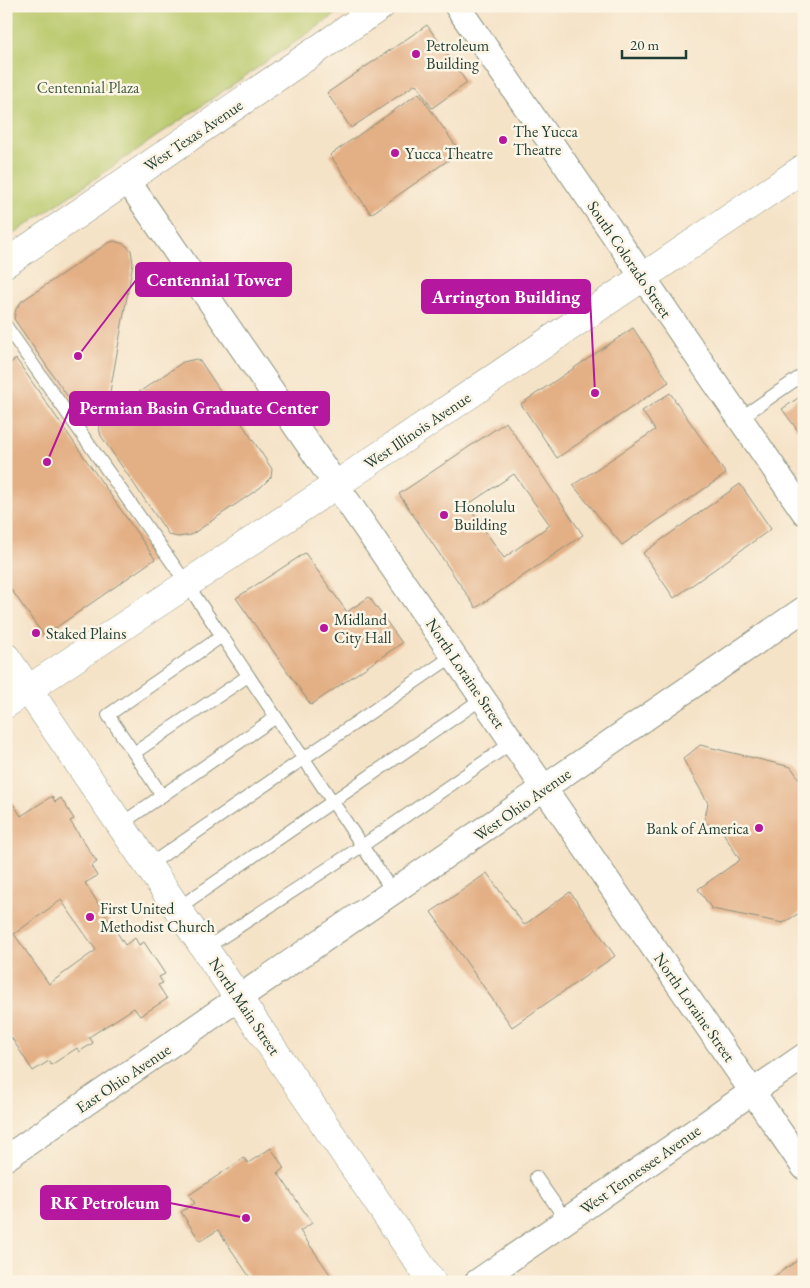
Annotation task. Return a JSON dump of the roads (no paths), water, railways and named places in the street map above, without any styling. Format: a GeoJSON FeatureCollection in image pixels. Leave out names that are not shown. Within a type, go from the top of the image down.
{"type":"FeatureCollection","features":[{"type":"Feature","properties":{"kind":"main road","name":"West Texas Avenue"},"geometry":{"type":"LineString","coordinates":[[6,263],[381,6]]}},
{"type":"Feature","properties":{"kind":"main road","name":"West Illinois Avenue"},"geometry":{"type":"LineString","coordinates":[[17,697],[336,485],[804,168]]}},
{"type":"Feature","properties":{"kind":"main road","name":"North Main Street"},"geometry":{"type":"LineString","coordinates":[[6,658],[17,697],[121,824],[432,1282]]}},
{"type":"Feature","properties":{"kind":"street","name":"South Colorado Street"},"geometry":{"type":"LineString","coordinates":[[457,6],[804,512]]}},
{"type":"Feature","properties":{"kind":"street","name":"North Loraine Street"},"geometry":{"type":"LineString","coordinates":[[127,180],[804,1166]]}},
{"type":"Feature","properties":{"kind":"street","name":"West Ohio Avenue"},"geometry":{"type":"LineString","coordinates":[[240,998],[804,609]]}},
{"type":"Feature","properties":{"kind":"street","name":"East Ohio Avenue"},"geometry":{"type":"LineString","coordinates":[[6,1158],[240,998]]}},
{"type":"Feature","properties":{"kind":"street","name":"West Tennessee Avenue"},"geometry":{"type":"LineString","coordinates":[[477,1282],[804,1056]]}},
{"type":"Feature","properties":{"kind":"lane"},"geometry":{"type":"LineString","coordinates":[[6,326],[187,584],[393,892]]}},
{"type":"Feature","properties":{"kind":"lane"},"geometry":{"type":"LineString","coordinates":[[739,419],[804,374]]}},
{"type":"Feature","properties":{"kind":"lane"},"geometry":{"type":"LineString","coordinates":[[162,796],[108,714],[222,636]]}},
{"type":"Feature","properties":{"kind":"lane"},"geometry":{"type":"LineString","coordinates":[[148,865],[454,655]]}},
{"type":"Feature","properties":{"kind":"lane"},"geometry":{"type":"LineString","coordinates":[[134,754],[248,676]]}},
{"type":"Feature","properties":{"kind":"lane"},"geometry":{"type":"LineString","coordinates":[[178,908],[483,698]]}},
{"type":"Feature","properties":{"kind":"lane"},"geometry":{"type":"LineString","coordinates":[[121,824],[276,717]]}},
{"type":"Feature","properties":{"kind":"lane"},"geometry":{"type":"LineString","coordinates":[[206,948],[362,846],[513,742]]}},
{"type":"Feature","properties":{"kind":"lane"},"geometry":{"type":"LineString","coordinates":[[536,1177],[566,1220]]}},
{"type":"Feature","properties":{"kind":"place","name":"Petroleum Building"},"geometry":{"type":"Point","coordinates":[416,54]}},
{"type":"Feature","properties":{"kind":"place","name":"The Yucca Theatre"},"geometry":{"type":"Point","coordinates":[503,140]}},
{"type":"Feature","properties":{"kind":"place","name":"Yucca Theatre"},"geometry":{"type":"Point","coordinates":[395,153]}},
{"type":"Feature","properties":{"kind":"place","name":"Centennial Tower"},"geometry":{"type":"Point","coordinates":[78,356]}},
{"type":"Feature","properties":{"kind":"place","name":"Arrington Building"},"geometry":{"type":"Point","coordinates":[595,393]}},
{"type":"Feature","properties":{"kind":"place","name":"Permian Basin Graduate Center"},"geometry":{"type":"Point","coordinates":[47,462]}},
{"type":"Feature","properties":{"kind":"place","name":"Honolulu Building"},"geometry":{"type":"Point","coordinates":[444,515]}},
{"type":"Feature","properties":{"kind":"place","name":"Midland City Hall"},"geometry":{"type":"Point","coordinates":[324,628]}},
{"type":"Feature","properties":{"kind":"place","name":"Staked Plains"},"geometry":{"type":"Point","coordinates":[36,633]}},
{"type":"Feature","properties":{"kind":"place","name":"Bank of America"},"geometry":{"type":"Point","coordinates":[759,828]}},
{"type":"Feature","properties":{"kind":"place","name":"First United Methodist Church"},"geometry":{"type":"Point","coordinates":[90,917]}},
{"type":"Feature","properties":{"kind":"place","name":"RK Petroleum"},"geometry":{"type":"Point","coordinates":[246,1218]}},
{"type":"Feature","properties":{"kind":"park label","name":"Centennial Plaza"},"geometry":{"type":"Point","coordinates":[88,87]}}]}
